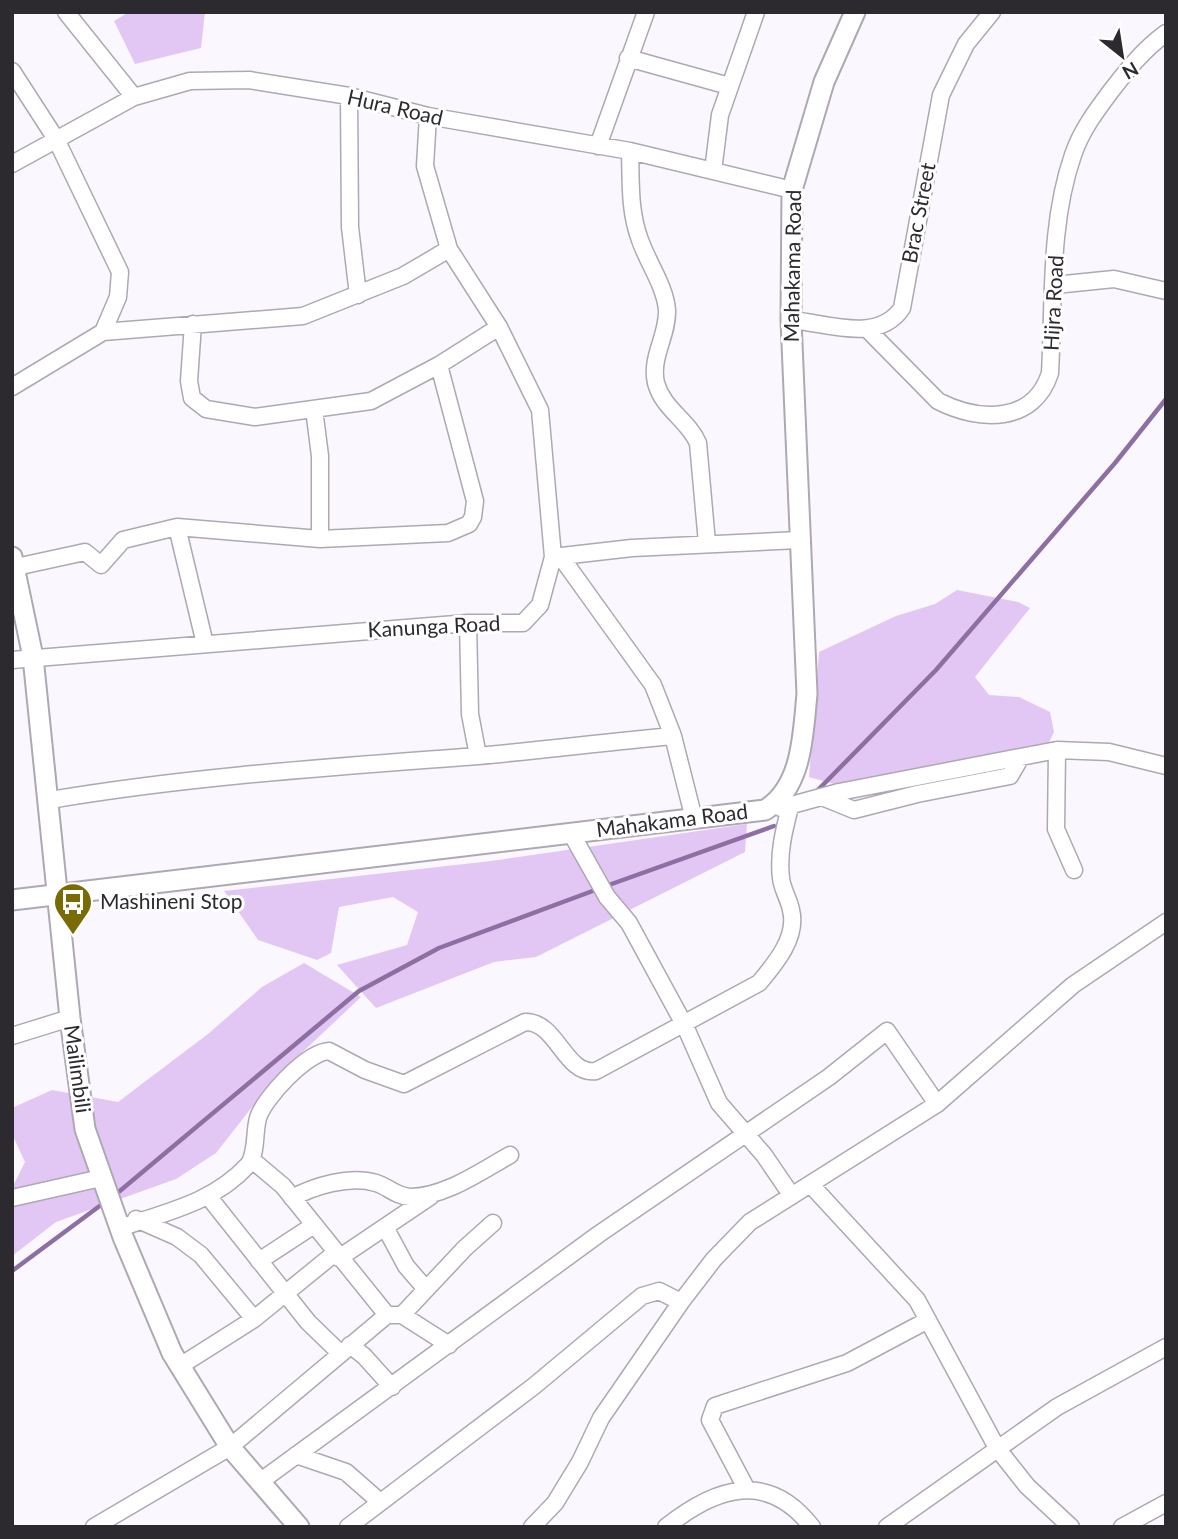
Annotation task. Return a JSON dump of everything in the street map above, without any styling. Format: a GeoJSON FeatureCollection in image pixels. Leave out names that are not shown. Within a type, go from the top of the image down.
{"type":"FeatureCollection","features":[{"type":"Feature","properties":{"kind":"street"},"geometry":{"type":"LineString","coordinates":[[66,12],[134,97]]}},
{"type":"Feature","properties":{"kind":"street"},"geometry":{"type":"LineString","coordinates":[[598,146],[646,12]]}},
{"type":"Feature","properties":{"kind":"street"},"geometry":{"type":"LineString","coordinates":[[713,171],[714,140],[729,86],[757,12]]}},
{"type":"Feature","properties":{"kind":"street","name":"Mahakama Road"},"geometry":{"type":"LineString","coordinates":[[12,900],[765,810],[779,799],[789,785],[804,727],[807,694],[791,320],[792,190],[824,82],[856,12]]}},
{"type":"Feature","properties":{"kind":"street","name":"Brac Street"},"geometry":{"type":"LineString","coordinates":[[868,330],[887,324],[902,308],[941,95],[966,44],[992,12]]}},
{"type":"Feature","properties":{"kind":"street","name":"Hijra Road"},"geometry":{"type":"LineString","coordinates":[[868,330],[939,401],[969,414],[1003,414],[1027,404],[1045,388],[1050,373],[1055,285],[1053,271],[1063,191],[1074,153],[1088,122],[1141,52],[1166,33]]}},
{"type":"Feature","properties":{"kind":"street"},"geometry":{"type":"LineString","coordinates":[[628,58],[729,86]]}},
{"type":"Feature","properties":{"kind":"street"},"geometry":{"type":"LineString","coordinates":[[12,71],[56,139],[120,272],[118,297],[103,332]]}},
{"type":"Feature","properties":{"kind":"street","name":"Hura Road"},"geometry":{"type":"LineString","coordinates":[[12,164],[134,97],[190,81],[249,80],[349,96],[428,116],[630,151],[792,190]]}},
{"type":"Feature","properties":{"kind":"street"},"geometry":{"type":"LineString","coordinates":[[349,96],[350,227],[358,295]]}},
{"type":"Feature","properties":{"kind":"street","name":"Kanunga Road"},"geometry":{"type":"LineString","coordinates":[[12,660],[468,623],[523,623],[540,605],[557,557],[540,411],[529,381],[499,327],[449,249],[425,166],[428,116]]}},
{"type":"Feature","properties":{"kind":"street"},"geometry":{"type":"LineString","coordinates":[[630,151],[633,219],[667,308],[666,328],[656,356],[656,381],[662,398],[677,417],[691,428],[698,443],[708,543]]}},
{"type":"Feature","properties":{"kind":"street"},"geometry":{"type":"LineString","coordinates":[[12,387],[103,332],[303,316],[403,276],[449,249]]}},
{"type":"Feature","properties":{"kind":"street"},"geometry":{"type":"LineString","coordinates":[[1055,285],[1114,279],[1166,291]]}},
{"type":"Feature","properties":{"kind":"street"},"geometry":{"type":"LineString","coordinates":[[791,320],[868,330]]}},
{"type":"Feature","properties":{"kind":"street"},"geometry":{"type":"LineString","coordinates":[[193,324],[190,391],[196,404],[206,410],[255,417],[371,401],[439,365],[499,327]]}},
{"type":"Feature","properties":{"kind":"street"},"geometry":{"type":"LineString","coordinates":[[14,562],[85,552],[101,565],[123,540],[177,527],[320,539],[448,533],[461,529],[473,517],[473,488],[439,365]]}},
{"type":"Feature","properties":{"kind":"street"},"geometry":{"type":"LineString","coordinates":[[314,409],[320,456],[320,539]]}},
{"type":"Feature","properties":{"kind":"street"},"geometry":{"type":"LineString","coordinates":[[177,527],[205,644]]}},
{"type":"Feature","properties":{"kind":"street"},"geometry":{"type":"LineString","coordinates":[[557,557],[708,543],[799,540]]}},
{"type":"Feature","properties":{"kind":"street"},"geometry":{"type":"LineString","coordinates":[[557,557],[653,685],[673,736],[694,819]]}},
{"type":"Feature","properties":{"kind":"street","name":"Mailimbili"},"geometry":{"type":"LineString","coordinates":[[14,562],[33,657],[50,800],[70,1018],[85,1129],[119,1225],[180,1366],[230,1447],[299,1527]]}},
{"type":"Feature","properties":{"kind":"street"},"geometry":{"type":"LineString","coordinates":[[468,623],[470,714],[478,755]]}},
{"type":"Feature","properties":{"kind":"street"},"geometry":{"type":"LineString","coordinates":[[50,800],[130,786],[673,736]]}},
{"type":"Feature","properties":{"kind":"street"},"geometry":{"type":"LineString","coordinates":[[765,810],[1057,750],[1109,752],[1166,766]]}},
{"type":"Feature","properties":{"kind":"street"},"geometry":{"type":"LineString","coordinates":[[1057,750],[1056,828],[1074,870]]}},
{"type":"Feature","properties":{"kind":"street"},"geometry":{"type":"LineString","coordinates":[[119,1225],[174,1212],[208,1196],[233,1178],[252,1160],[259,1114],[296,1069],[323,1051],[329,1051],[365,1070],[404,1084],[531,1021],[542,1027],[581,1069],[589,1072],[685,1026],[759,983],[789,937],[792,913],[780,879],[782,838],[790,807]]}},
{"type":"Feature","properties":{"kind":"street"},"geometry":{"type":"LineString","coordinates":[[571,833],[607,897],[629,923],[685,1026],[719,1103],[792,1196]]}},
{"type":"Feature","properties":{"kind":"street"},"geometry":{"type":"LineString","coordinates":[[532,1527],[555,1503],[580,1462],[601,1418],[681,1302],[714,1259],[750,1222],[937,1104],[1073,985],[1166,922]]}},
{"type":"Feature","properties":{"kind":"street"},"geometry":{"type":"LineString","coordinates":[[12,1036],[70,1018]]}},
{"type":"Feature","properties":{"kind":"street"},"geometry":{"type":"LineString","coordinates":[[261,1481],[599,1234],[830,1077],[887,1031],[937,1104]]}},
{"type":"Feature","properties":{"kind":"street"},"geometry":{"type":"LineString","coordinates":[[180,1366],[254,1319],[337,1256],[436,1193],[510,1155]]}},
{"type":"Feature","properties":{"kind":"street"},"geometry":{"type":"LineString","coordinates":[[252,1160],[292,1198],[337,1256],[395,1315],[449,1345]]}},
{"type":"Feature","properties":{"kind":"street"},"geometry":{"type":"LineString","coordinates":[[292,1198],[315,1187],[354,1181],[379,1183],[394,1195],[412,1197],[436,1193]]}},
{"type":"Feature","properties":{"kind":"street"},"geometry":{"type":"LineString","coordinates":[[12,1198],[103,1182]]}},
{"type":"Feature","properties":{"kind":"street"},"geometry":{"type":"LineString","coordinates":[[811,1185],[917,1300],[973,1409],[997,1448],[1027,1486],[1071,1527]]}},
{"type":"Feature","properties":{"kind":"street"},"geometry":{"type":"LineString","coordinates":[[208,1196],[285,1295],[345,1349],[364,1356],[392,1387]]}},
{"type":"Feature","properties":{"kind":"street"},"geometry":{"type":"LineString","coordinates":[[140,1221],[177,1237],[201,1255],[254,1319]]}},
{"type":"Feature","properties":{"kind":"street"},"geometry":{"type":"LineString","coordinates":[[94,1527],[230,1447],[345,1349],[395,1315],[493,1223]]}},
{"type":"Feature","properties":{"kind":"street"},"geometry":{"type":"LineString","coordinates":[[259,1261],[314,1225]]}},
{"type":"Feature","properties":{"kind":"street"},"geometry":{"type":"LineString","coordinates":[[385,1227],[406,1266],[425,1288]]}},
{"type":"Feature","properties":{"kind":"street"},"geometry":{"type":"LineString","coordinates":[[348,1527],[534,1385],[642,1296],[659,1291],[681,1302]]}},
{"type":"Feature","properties":{"kind":"street"},"geometry":{"type":"LineString","coordinates":[[746,1488],[710,1420],[715,1406],[806,1379],[848,1363],[928,1321]]}},
{"type":"Feature","properties":{"kind":"street"},"geometry":{"type":"LineString","coordinates":[[887,1527],[1057,1407],[1166,1347]]}},
{"type":"Feature","properties":{"kind":"street"},"geometry":{"type":"LineString","coordinates":[[296,1455],[346,1472],[379,1501]]}},
{"type":"Feature","properties":{"kind":"street"},"geometry":{"type":"LineString","coordinates":[[666,1527],[696,1506],[746,1488],[787,1502],[812,1527]]}},
{"type":"Feature","properties":{"kind":"street"},"geometry":{"type":"LineString","coordinates":[[1122,1527],[1166,1503]]}},
{"type":"Feature","properties":{"kind":"shaded area"},"geometry":{"type":"Polygon","coordinates":[[[129,12],[205,12],[201,48],[135,64],[114,21],[129,12]]]}},
{"type":"Feature","properties":{"kind":"shaded area"},"geometry":{"type":"Polygon","coordinates":[[[957,590],[1018,602],[1030,608],[975,677],[989,695],[1019,697],[1050,712],[1054,732],[1044,753],[859,791],[809,777],[819,652],[896,616],[935,604],[957,590]]]}},
{"type":"Feature","properties":{"kind":"shaded area"},"geometry":{"type":"Polygon","coordinates":[[[747,824],[745,852],[536,957],[494,962],[376,1008],[337,965],[407,945],[418,912],[393,897],[339,907],[331,953],[317,960],[258,940],[224,891],[491,861],[747,824]]]}},
{"type":"Feature","properties":{"kind":"shaded area"},"geometry":{"type":"Polygon","coordinates":[[[304,963],[361,997],[274,1079],[216,1153],[176,1179],[56,1222],[12,1256],[12,1188],[25,1162],[12,1134],[12,1108],[52,1090],[118,1102],[208,1034],[262,987],[304,963]]]}},
{"type":"Feature","properties":{"kind":"waterway"},"geometry":{"type":"LineString","coordinates":[[815,793],[936,670],[1115,463],[1166,399]]}},
{"type":"Feature","properties":{"kind":"waterway"},"geometry":{"type":"LineString","coordinates":[[606,886],[774,826]]}},
{"type":"Feature","properties":{"kind":"waterway"},"geometry":{"type":"LineString","coordinates":[[115,1195],[359,991],[439,948],[598,889]]}},
{"type":"Feature","properties":{"kind":"waterway"},"geometry":{"type":"LineString","coordinates":[[12,1271],[105,1202]]}},
{"type":"Feature","properties":{"kind":"place","name":"Mashineni Stop"},"geometry":{"type":"Point","coordinates":[73,936]}}]}
